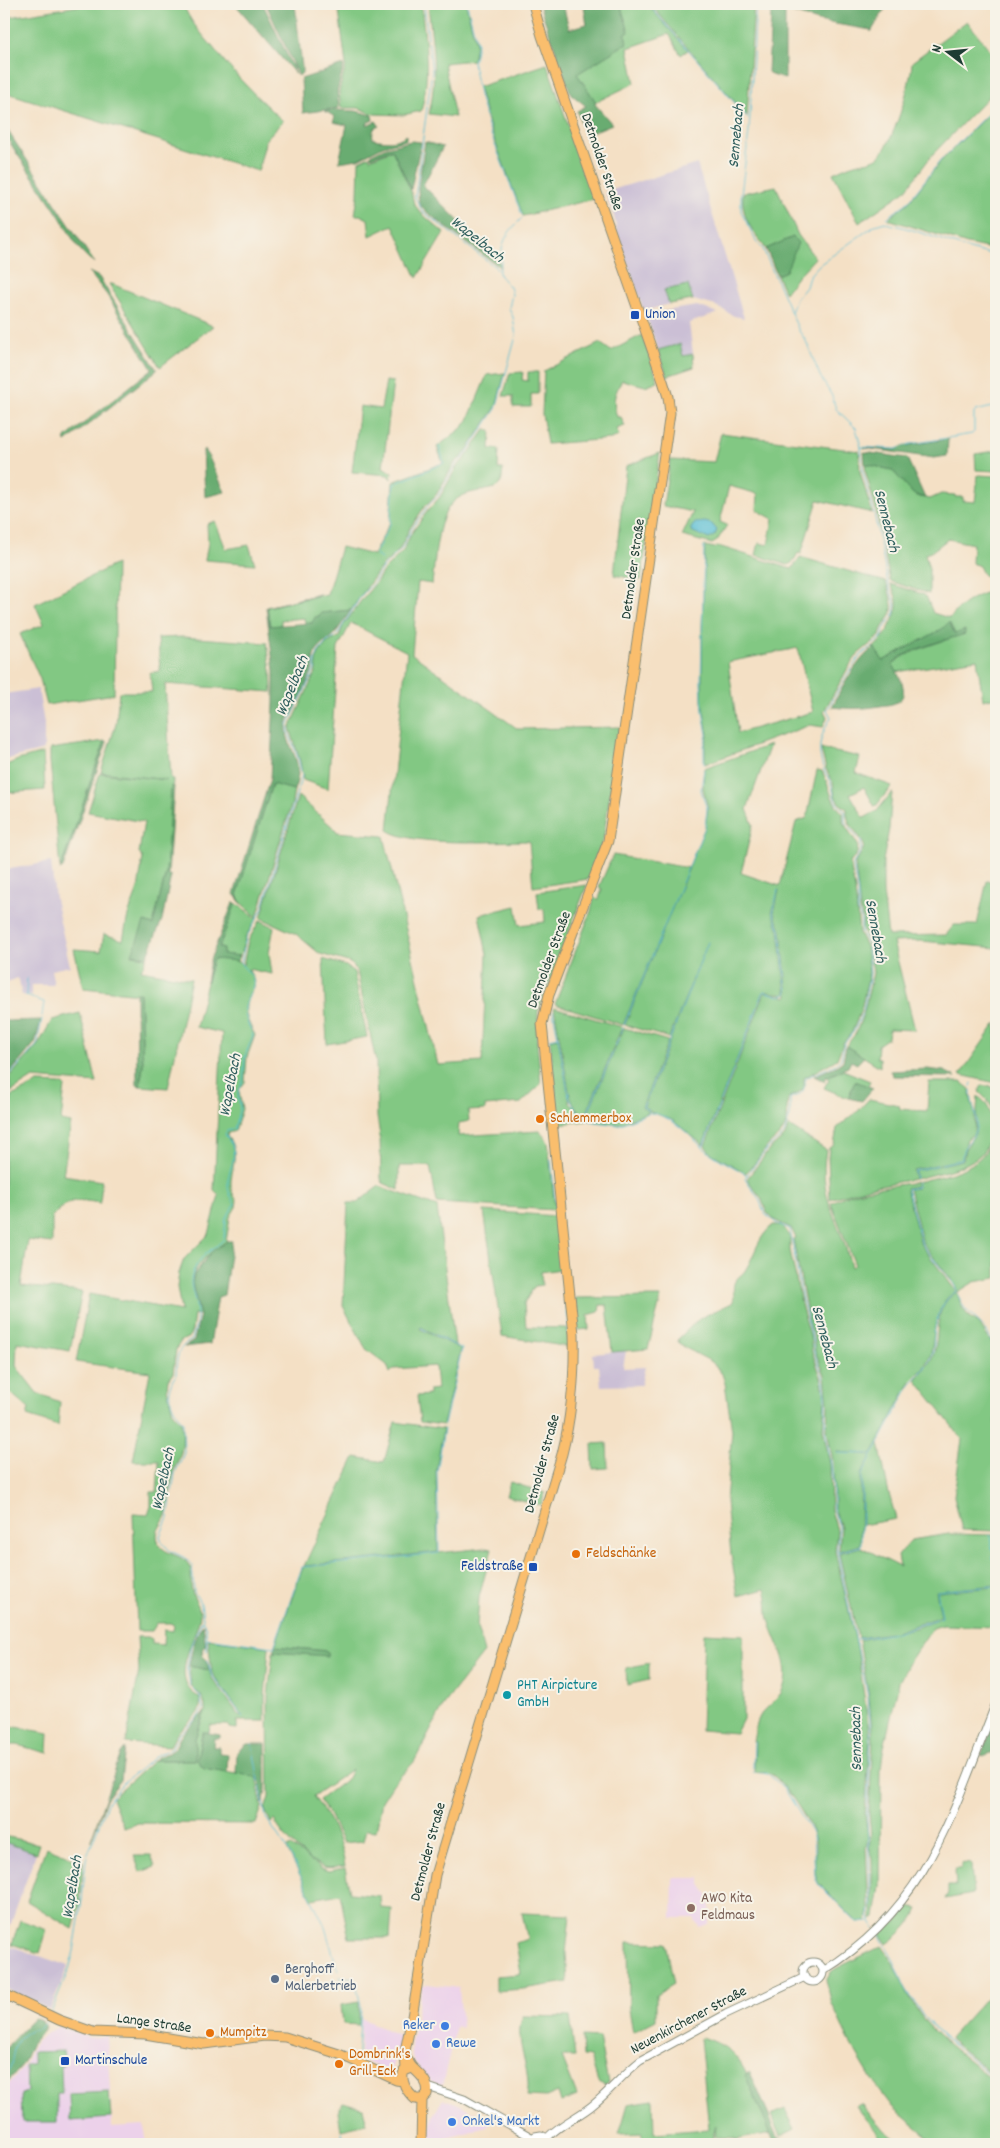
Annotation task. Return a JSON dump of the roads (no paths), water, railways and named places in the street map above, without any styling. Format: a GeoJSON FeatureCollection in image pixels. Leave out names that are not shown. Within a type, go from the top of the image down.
{"type":"FeatureCollection","features":[{"type":"Feature","properties":{"kind":"main road","name":"Detmolder Straße"},"geometry":{"type":"LineString","coordinates":[[406,2073],[405,2054],[430,1898],[438,1863],[560,1461],[568,1427],[574,1377],[574,1334],[542,1024],[549,995],[608,841],[670,413],[663,379],[545,45],[533,4]]}},
{"type":"Feature","properties":{"kind":"main road","name":"Lange Straße"},"geometry":{"type":"LineString","coordinates":[[4,1994],[57,2019],[93,2032],[145,2034],[204,2044],[264,2036],[285,2037],[339,2054],[390,2077],[406,2073]]}},
{"type":"Feature","properties":{"kind":"main road"},"geometry":{"type":"LineString","coordinates":[[406,2073],[419,2072],[423,2094],[420,2116],[421,2144]]}},
{"type":"Feature","properties":{"kind":"main road"},"geometry":{"type":"LineString","coordinates":[[406,2073],[423,2094]]}},
{"type":"Feature","properties":{"kind":"street"},"geometry":{"type":"LineString","coordinates":[[821,1967],[851,1950],[876,1930],[903,1902],[931,1859],[996,1703]]}},
{"type":"Feature","properties":{"kind":"street"},"geometry":{"type":"LineString","coordinates":[[815,1962],[821,1967],[822,1977],[817,1982],[812,1982],[804,1977],[804,1968],[807,1965],[815,1962]]}},
{"type":"Feature","properties":{"kind":"street","name":"Neuenkirchener Straße"},"geometry":{"type":"LineString","coordinates":[[548,2141],[556,2128],[594,2104],[640,2061],[726,2014],[804,1977]]}},
{"type":"Feature","properties":{"kind":"street"},"geometry":{"type":"LineString","coordinates":[[423,2094],[442,2092],[464,2099],[532,2141],[538,2135],[548,2141]]}},
{"type":"Feature","properties":{"kind":"water"},"geometry":{"type":"Polygon","coordinates":[[[705,522],[712,524],[717,530],[715,535],[709,539],[691,531],[695,523],[705,522]]]}},
{"type":"Feature","properties":{"kind":"waterway","name":"Wapelbach"},"geometry":{"type":"LineString","coordinates":[[51,2013],[69,1969],[74,1951],[86,1859],[108,1801],[123,1783],[158,1754],[172,1747],[179,1734],[198,1717],[203,1708],[200,1696],[190,1686],[187,1668],[191,1645],[203,1618],[201,1604],[194,1592],[192,1565],[185,1558],[169,1550],[162,1542],[160,1536],[168,1518],[175,1473],[184,1453],[183,1422],[172,1405],[170,1387],[176,1375],[178,1354],[183,1346],[192,1340],[196,1325],[197,1316],[191,1282],[192,1275],[200,1260],[224,1239],[226,1218],[235,1204],[229,1193],[228,1185],[234,1150],[225,1134],[227,1131],[234,1129],[240,1108],[238,1094],[243,1081],[245,1056],[253,1036],[245,1009],[254,982],[251,974],[241,963],[246,938],[262,910],[302,775],[288,725],[315,669],[315,660],[319,651],[337,635],[361,596],[373,583],[382,568],[401,550],[411,530],[427,507],[438,496],[456,464],[464,457],[496,409],[516,336],[513,317],[509,308],[512,294],[510,287],[500,276],[498,269],[422,211],[415,197],[432,71],[424,4]]}},
{"type":"Feature","properties":{"kind":"waterway"},"geometry":{"type":"LineString","coordinates":[[467,4],[477,44],[473,63],[479,95],[489,129],[522,215]]}},
{"type":"Feature","properties":{"kind":"waterway"},"geometry":{"type":"LineString","coordinates":[[648,4],[748,118]]}},
{"type":"Feature","properties":{"kind":"waterway","name":"Sennebach"},"geometry":{"type":"LineString","coordinates":[[756,4],[749,132],[741,194],[741,211],[756,241],[763,249],[799,331],[806,341],[820,376],[832,396],[836,409],[856,428],[861,447],[863,472],[873,508],[888,583],[895,604],[894,614],[884,629],[882,637],[860,656],[827,710],[831,717],[820,743],[820,755],[824,770],[835,799],[838,805],[845,811],[845,822],[861,842],[861,850],[853,864],[861,932],[867,943],[870,973],[863,1011],[854,1031],[844,1044],[841,1059],[836,1064],[806,1078],[803,1091],[799,1095],[790,1098],[790,1116],[784,1134],[767,1149],[745,1178],[759,1199],[765,1214],[776,1223],[790,1229],[802,1299],[814,1352],[823,1376],[826,1397],[825,1429],[831,1463],[833,1509],[839,1526],[837,1551],[868,1697],[871,1737],[867,1814],[871,1904],[869,1915],[874,1928]]}},
{"type":"Feature","properties":{"kind":"waterway"},"geometry":{"type":"LineString","coordinates":[[546,35],[549,43]]}},
{"type":"Feature","properties":{"kind":"waterway"},"geometry":{"type":"LineString","coordinates":[[887,218],[908,202],[940,161],[996,105]]}},
{"type":"Feature","properties":{"kind":"waterway"},"geometry":{"type":"LineString","coordinates":[[499,270],[505,240],[522,218]]}},
{"type":"Feature","properties":{"kind":"waterway"},"geometry":{"type":"LineString","coordinates":[[791,312],[796,299],[806,287],[809,276],[819,265],[875,225],[885,222]]}},
{"type":"Feature","properties":{"kind":"waterway"},"geometry":{"type":"LineString","coordinates":[[885,223],[996,255]]}},
{"type":"Feature","properties":{"kind":"waterway"},"geometry":{"type":"LineString","coordinates":[[861,447],[896,449],[910,444],[972,434],[974,432],[974,413],[996,406]]}},
{"type":"Feature","properties":{"kind":"waterway"},"geometry":{"type":"LineString","coordinates":[[381,559],[375,554],[390,524],[394,484],[444,463],[439,446]]}},
{"type":"Feature","properties":{"kind":"waterway"},"geometry":{"type":"LineString","coordinates":[[704,546],[701,683],[707,735],[704,746],[704,764]]}},
{"type":"Feature","properties":{"kind":"waterway"},"geometry":{"type":"LineString","coordinates":[[624,1025],[705,827],[707,809],[701,790],[704,769]]}},
{"type":"Feature","properties":{"kind":"waterway"},"geometry":{"type":"LineString","coordinates":[[703,1147],[764,991],[779,996],[787,994],[780,930],[773,913],[778,890]]}},
{"type":"Feature","properties":{"kind":"waterway"},"geometry":{"type":"LineString","coordinates":[[649,1111],[643,1107],[708,942]]}},
{"type":"Feature","properties":{"kind":"waterway"},"geometry":{"type":"LineString","coordinates":[[27,978],[26,996],[44,1002],[42,1016]]}},
{"type":"Feature","properties":{"kind":"waterway"},"geometry":{"type":"LineString","coordinates":[[553,1011],[558,1037]]}},
{"type":"Feature","properties":{"kind":"waterway"},"geometry":{"type":"LineString","coordinates":[[10,1092],[7,1078],[37,1045],[42,1019]]}},
{"type":"Feature","properties":{"kind":"waterway"},"geometry":{"type":"LineString","coordinates":[[623,1028],[585,1119],[618,1125],[649,1113],[658,1114],[682,1128],[714,1156],[747,1175]]}},
{"type":"Feature","properties":{"kind":"waterway"},"geometry":{"type":"LineString","coordinates":[[550,1039],[558,1037],[569,1096],[575,1108],[584,1117]]}},
{"type":"Feature","properties":{"kind":"waterway"},"geometry":{"type":"LineString","coordinates":[[916,1179],[914,1171],[962,1159],[964,1147],[976,1129],[971,1090]]}},
{"type":"Feature","properties":{"kind":"waterway"},"geometry":{"type":"LineString","coordinates":[[4,1133],[11,1096]]}},
{"type":"Feature","properties":{"kind":"waterway"},"geometry":{"type":"LineString","coordinates":[[551,1159],[556,1209]]}},
{"type":"Feature","properties":{"kind":"waterway"},"geometry":{"type":"LineString","coordinates":[[917,1182],[917,1187],[907,1189],[922,1245],[957,1290]]}},
{"type":"Feature","properties":{"kind":"waterway"},"geometry":{"type":"LineString","coordinates":[[557,1216],[570,1343]]}},
{"type":"Feature","properties":{"kind":"waterway"},"geometry":{"type":"LineString","coordinates":[[838,1552],[861,1546],[862,1474],[912,1382],[931,1358],[937,1318],[943,1305],[951,1295],[957,1291],[965,1308],[981,1324],[996,1349]]}},
{"type":"Feature","properties":{"kind":"waterway"},"geometry":{"type":"LineString","coordinates":[[421,1328],[462,1349],[444,1425]]}},
{"type":"Feature","properties":{"kind":"waterway"},"geometry":{"type":"LineString","coordinates":[[207,1638],[274,1647],[302,1567],[439,1553],[437,1472],[444,1429]]}},
{"type":"Feature","properties":{"kind":"waterway"},"geometry":{"type":"LineString","coordinates":[[837,1453],[871,1454]]}},
{"type":"Feature","properties":{"kind":"waterway"},"geometry":{"type":"LineString","coordinates":[[990,1535],[996,1578]]}},
{"type":"Feature","properties":{"kind":"waterway"},"geometry":{"type":"LineString","coordinates":[[857,1639],[896,1633],[942,1617],[937,1591],[996,1586]]}},
{"type":"Feature","properties":{"kind":"waterway"},"geometry":{"type":"LineString","coordinates":[[203,1621],[206,1628],[207,1651]]}},
{"type":"Feature","properties":{"kind":"waterway"},"geometry":{"type":"LineString","coordinates":[[208,1660],[211,1674],[243,1717]]}},
{"type":"Feature","properties":{"kind":"waterway"},"geometry":{"type":"LineString","coordinates":[[753,1768],[754,1742]]}},
{"type":"Feature","properties":{"kind":"waterway"},"geometry":{"type":"LineString","coordinates":[[252,1744],[266,1818],[288,1850],[324,1924],[338,1971]]}},
{"type":"Feature","properties":{"kind":"waterway"},"geometry":{"type":"LineString","coordinates":[[753,1772],[768,1774],[784,1788],[813,1835],[815,1876],[818,1884],[854,1920],[858,1922],[870,1921]]}},
{"type":"Feature","properties":{"kind":"waterway","name":"Sennebach"},"geometry":{"type":"LineString","coordinates":[[878,1933],[892,1956],[905,1987],[923,2016],[942,2036],[996,2079]]}},
{"type":"Feature","properties":{"kind":"waterway"},"geometry":{"type":"LineString","coordinates":[[340,1977],[355,1978],[361,2007],[359,2057]]}},
{"type":"Feature","properties":{"kind":"waterway","name":"Wapelbach"},"geometry":{"type":"LineString","coordinates":[[4,2073],[9,2072],[15,2046],[21,2037],[29,2031],[40,2028],[48,2019]]}},
{"type":"Feature","properties":{"kind":"waterway"},"geometry":{"type":"LineString","coordinates":[[341,2132],[345,2144]]}},
{"type":"Feature","properties":{"kind":"place","name":"Union"},"geometry":{"type":"Point","coordinates":[635,315]}},
{"type":"Feature","properties":{"kind":"place","name":"Schlemmerbox"},"geometry":{"type":"Point","coordinates":[540,1119]}},
{"type":"Feature","properties":{"kind":"place","name":"Feldschänke"},"geometry":{"type":"Point","coordinates":[576,1554]}},
{"type":"Feature","properties":{"kind":"place","name":"Feldstraße"},"geometry":{"type":"Point","coordinates":[533,1567]}},
{"type":"Feature","properties":{"kind":"place","name":"PHT Airpicture GmbH"},"geometry":{"type":"Point","coordinates":[507,1695]}},
{"type":"Feature","properties":{"kind":"place","name":"AWO Kita Feldmaus"},"geometry":{"type":"Point","coordinates":[691,1908]}},
{"type":"Feature","properties":{"kind":"place","name":"Berghoff Malerbetrieb"},"geometry":{"type":"Point","coordinates":[275,1979]}},
{"type":"Feature","properties":{"kind":"place","name":"Reker"},"geometry":{"type":"Point","coordinates":[445,2026]}},
{"type":"Feature","properties":{"kind":"place","name":"Mumpitz"},"geometry":{"type":"Point","coordinates":[210,2033]}},
{"type":"Feature","properties":{"kind":"place","name":"Rewe"},"geometry":{"type":"Point","coordinates":[436,2044]}},
{"type":"Feature","properties":{"kind":"place","name":"Martinschule"},"geometry":{"type":"Point","coordinates":[65,2061]}},
{"type":"Feature","properties":{"kind":"place","name":"Dombrink's Grill-Eck"},"geometry":{"type":"Point","coordinates":[339,2064]}},
{"type":"Feature","properties":{"kind":"place","name":"Onkel's Markt"},"geometry":{"type":"Point","coordinates":[452,2122]}}]}
